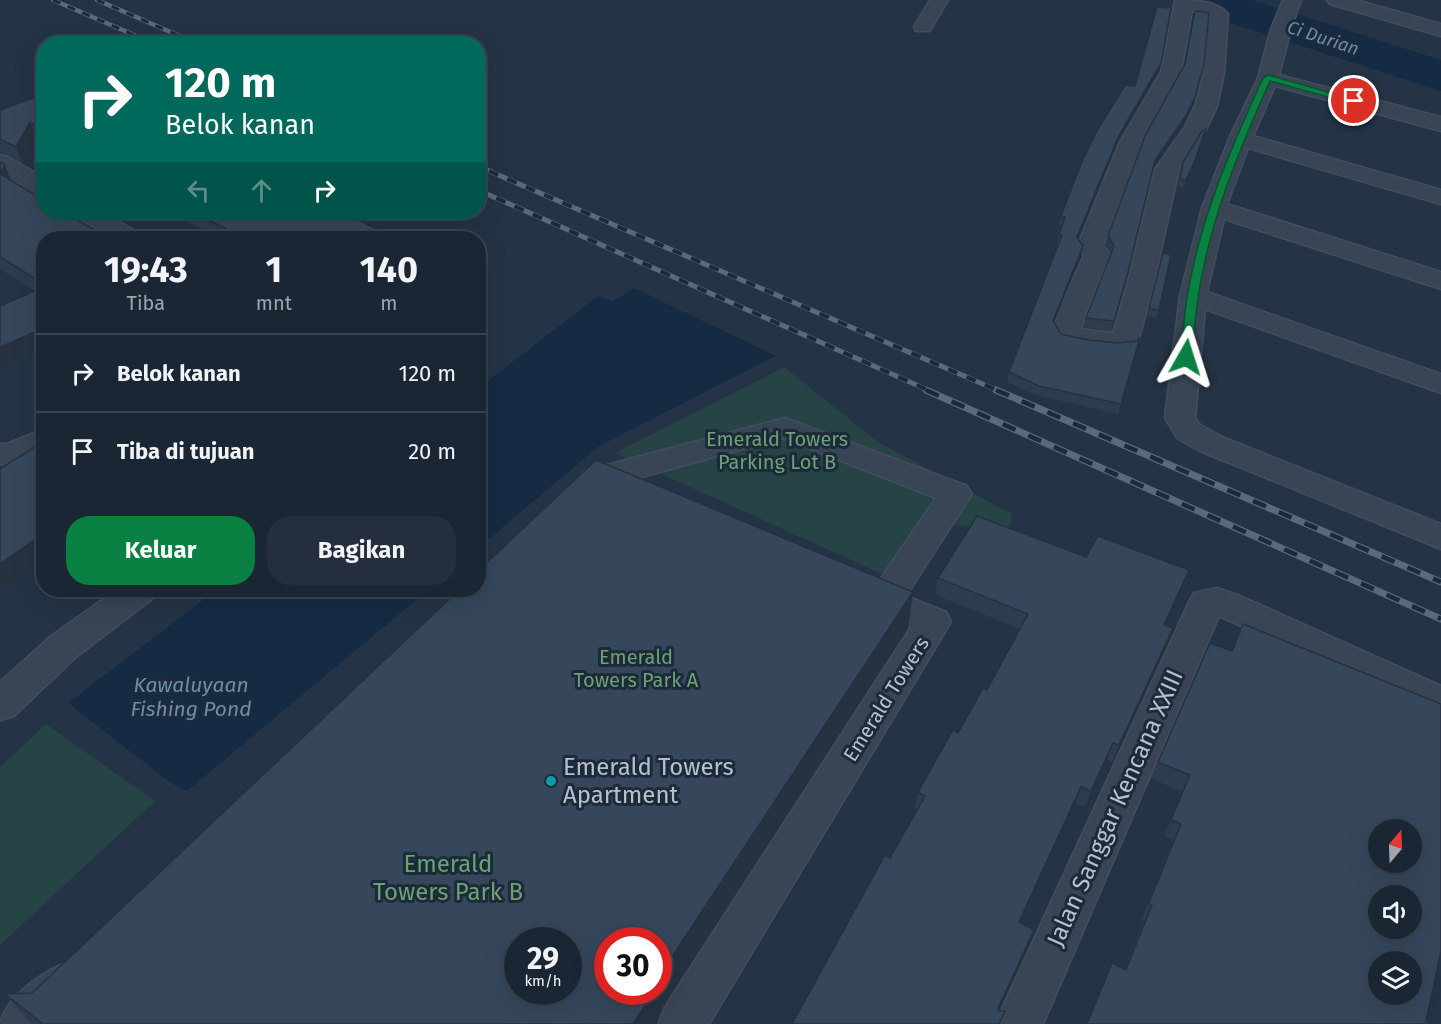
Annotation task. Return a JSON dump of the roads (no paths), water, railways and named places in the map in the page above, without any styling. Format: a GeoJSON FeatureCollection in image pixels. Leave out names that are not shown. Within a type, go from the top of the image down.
{"type":"FeatureCollection","features":[{"type":"Feature","properties":{"kind":"street"},"geometry":{"type":"LineString","coordinates":[[923,27],[939,0]]}},
{"type":"Feature","properties":{"kind":"street"},"geometry":{"type":"LineString","coordinates":[[1185,0],[1218,12],[1219,38],[1206,106],[1194,131],[1190,133],[1167,170],[1141,282],[1124,342],[1100,341],[1069,335],[1067,331],[1074,304],[1078,300],[1098,254],[1090,247],[1109,201],[1114,180],[1134,135],[1171,72],[1185,0]]}},
{"type":"Feature","properties":{"kind":"street"},"geometry":{"type":"LineString","coordinates":[[1292,0],[1281,28],[1268,78],[1240,139],[1214,208],[1193,296],[1180,418],[1188,431],[1210,444],[1441,537]]}},
{"type":"Feature","properties":{"kind":"street"},"geometry":{"type":"LineString","coordinates":[[1336,0],[1441,30]]}},
{"type":"Feature","properties":{"kind":"street"},"geometry":{"type":"LineString","coordinates":[[1268,78],[1441,124]]}},
{"type":"Feature","properties":{"kind":"street"},"geometry":{"type":"LineString","coordinates":[[1240,139],[1441,197]]}},
{"type":"Feature","properties":{"kind":"street"},"geometry":{"type":"LineString","coordinates":[[0,162],[36,183]]}},
{"type":"Feature","properties":{"kind":"street"},"geometry":{"type":"LineString","coordinates":[[1214,208],[1441,281]]}},
{"type":"Feature","properties":{"kind":"street"},"geometry":{"type":"LineString","coordinates":[[96,219],[118,231]]}},
{"type":"Feature","properties":{"kind":"street"},"geometry":{"type":"LineString","coordinates":[[1193,296],[1441,384]]}},
{"type":"Feature","properties":{"kind":"street"},"geometry":{"type":"LineString","coordinates":[[649,502],[583,491],[785,428],[956,494],[884,602]]}},
{"type":"Feature","properties":{"kind":"street"},"geometry":{"type":"LineString","coordinates":[[0,454],[11,455],[36,443]]}},
{"type":"Feature","properties":{"kind":"street","name":"Emerald Towers"},"geometry":{"type":"LineString","coordinates":[[682,1024],[933,622],[842,584]]}},
{"type":"Feature","properties":{"kind":"street"},"geometry":{"type":"LineString","coordinates":[[0,705],[63,648],[131,597]]}},
{"type":"Feature","properties":{"kind":"street","name":"Jalan Sanggar Kencana XXIII"},"geometry":{"type":"LineString","coordinates":[[1019,1024],[1207,602],[1217,601],[1441,703]]}},
{"type":"Feature","properties":{"kind":"street"},"geometry":{"type":"LineString","coordinates":[[23,1024],[82,968]]}},
{"type":"Feature","properties":{"kind":"water"},"geometry":{"type":"Polygon","coordinates":[[[634,288],[776,356],[599,446],[486,541],[486,383],[598,296],[613,301],[634,288]]]}},
{"type":"Feature","properties":{"kind":"water","name":"Kawaluyaan Fishing Pond"},"geometry":{"type":"Polygon","coordinates":[[[207,597],[420,597],[187,791],[172,784],[68,703],[207,597]]]}},
{"type":"Feature","properties":{"kind":"waterway","name":"Ci Durian"},"geometry":{"type":"LineString","coordinates":[[1206,0],[1441,76]]}},
{"type":"Feature","properties":{"kind":"railway"},"geometry":{"type":"LineString","coordinates":[[53,0],[136,36]]}},
{"type":"Feature","properties":{"kind":"railway"},"geometry":{"type":"LineString","coordinates":[[97,0],[180,36]]}},
{"type":"Feature","properties":{"kind":"railway"},"geometry":{"type":"LineString","coordinates":[[486,169],[493,172]]}},
{"type":"Feature","properties":{"kind":"railway"},"geometry":{"type":"LineString","coordinates":[[489,171],[999,391]]}},
{"type":"Feature","properties":{"kind":"railway"},"geometry":{"type":"LineString","coordinates":[[486,194],[930,391]]}},
{"type":"Feature","properties":{"kind":"railway"},"geometry":{"type":"LineString","coordinates":[[926,390],[1441,619]]}},
{"type":"Feature","properties":{"kind":"railway"},"geometry":{"type":"LineString","coordinates":[[996,390],[1441,582]]}},
{"type":"Feature","properties":{"kind":"place","name":"Emerald Towers Apartment"},"geometry":{"type":"Point","coordinates":[551,781]}},
{"type":"Feature","properties":{"kind":"park label","name":"Emerald Towers Parking Lot B"},"geometry":{"type":"Point","coordinates":[777,450]}},
{"type":"Feature","properties":{"kind":"park label","name":"Emerald Towers Park A"},"geometry":{"type":"Point","coordinates":[636,668]}},
{"type":"Feature","properties":{"kind":"park label","name":"Emerald Towers Park B"},"geometry":{"type":"Point","coordinates":[448,878]}}]}
